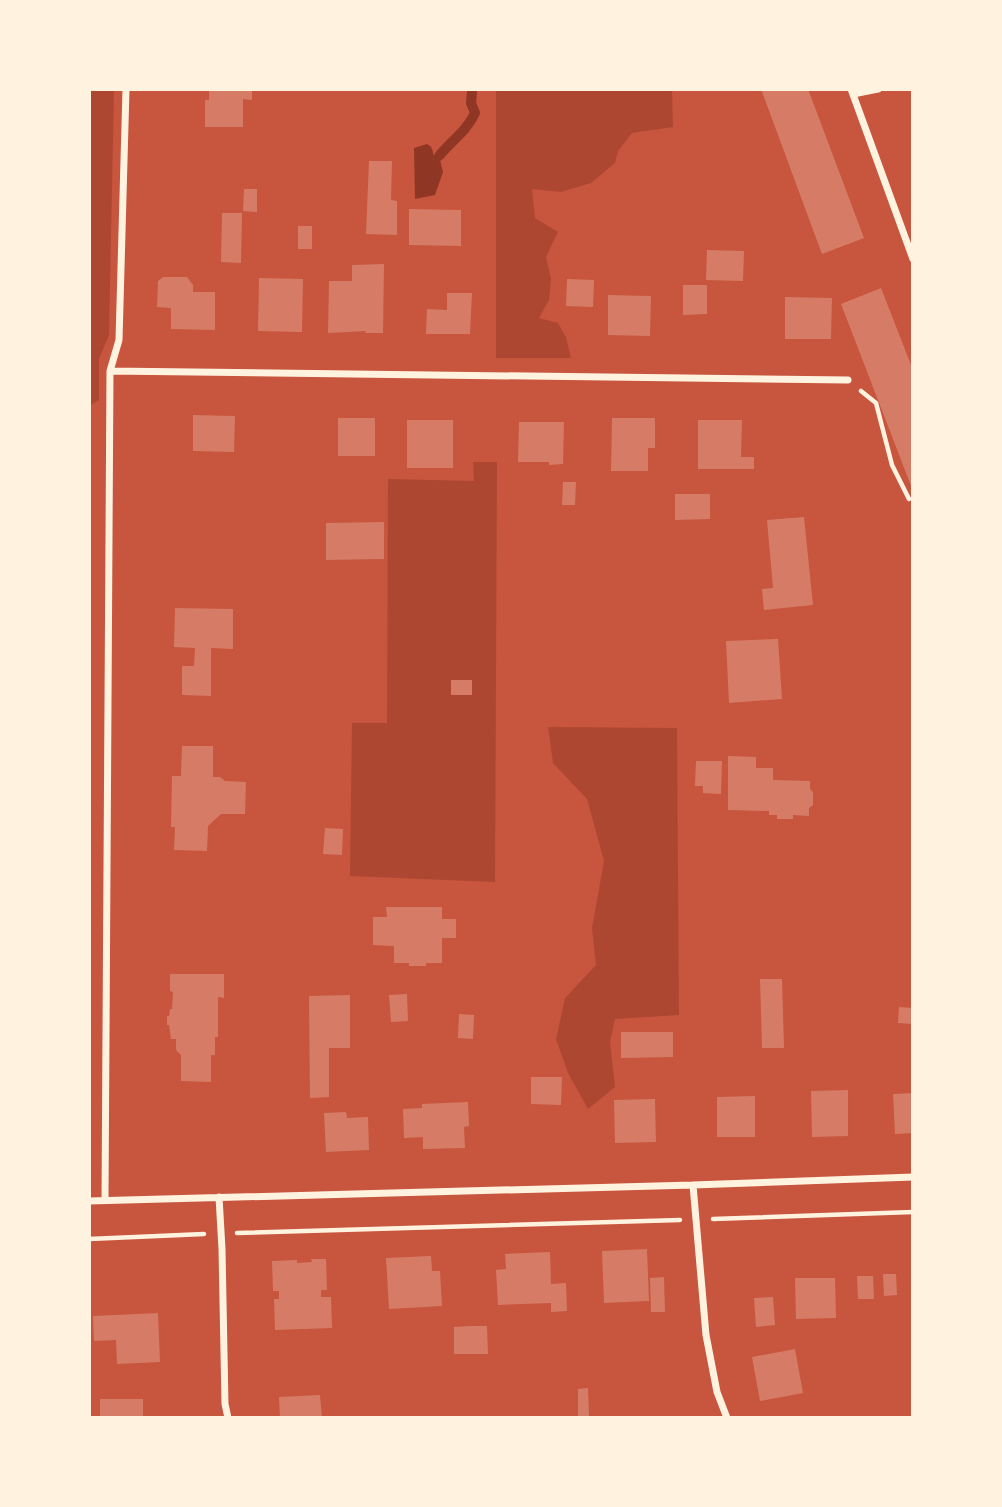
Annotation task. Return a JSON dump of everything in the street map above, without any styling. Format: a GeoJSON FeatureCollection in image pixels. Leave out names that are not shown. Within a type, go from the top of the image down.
{"type":"FeatureCollection","features":[{"type":"Feature","properties":{"kind":"street"},"geometry":{"type":"LineString","coordinates":[[105,1200],[110,371],[119,340],[126,89]]}},
{"type":"Feature","properties":{"kind":"street"},"geometry":{"type":"LineString","coordinates":[[878,89],[852,92],[913,259]]}},
{"type":"Feature","properties":{"kind":"street"},"geometry":{"type":"LineString","coordinates":[[110,371],[848,380]]}},
{"type":"Feature","properties":{"kind":"street"},"geometry":{"type":"LineString","coordinates":[[89,1200],[913,1177]]}},
{"type":"Feature","properties":{"kind":"street"},"geometry":{"type":"LineString","coordinates":[[694,1185],[706,1335],[717,1392],[727,1418]]}},
{"type":"Feature","properties":{"kind":"street"},"geometry":{"type":"LineString","coordinates":[[219,1197],[225,1404],[228,1418]]}},
{"type":"Feature","properties":{"kind":"path"},"geometry":{"type":"LineString","coordinates":[[848,380],[876,403],[891,466],[909,499]]}},
{"type":"Feature","properties":{"kind":"path"},"geometry":{"type":"LineString","coordinates":[[89,1239],[913,1212]]}},
{"type":"Feature","properties":{"kind":"shaded area"},"geometry":{"type":"Polygon","coordinates":[[[89,89],[114,89],[109,335],[99,359],[99,400],[89,406],[91,294],[89,89]]]}},
{"type":"Feature","properties":{"kind":"shaded area"},"geometry":{"type":"Polygon","coordinates":[[[496,89],[672,89],[673,127],[632,133],[618,151],[615,163],[591,183],[561,192],[532,189],[535,218],[558,232],[546,257],[551,279],[549,300],[539,318],[558,323],[566,337],[571,358],[496,358],[496,89]]]}},
{"type":"Feature","properties":{"kind":"shaded area"},"geometry":{"type":"Polygon","coordinates":[[[427,144],[434,156],[439,156],[443,172],[435,195],[415,199],[414,148],[427,144]]]}},
{"type":"Feature","properties":{"kind":"shaded area"},"geometry":{"type":"Polygon","coordinates":[[[473,462],[497,462],[495,882],[350,876],[352,723],[387,723],[388,479],[474,481],[473,462]]]}},
{"type":"Feature","properties":{"kind":"shaded area"},"geometry":{"type":"Polygon","coordinates":[[[548,727],[677,728],[679,1015],[615,1019],[610,1042],[615,1087],[588,1109],[568,1073],[556,1039],[565,998],[596,965],[592,928],[604,861],[587,799],[553,763],[548,727]]]}},
{"type":"Feature","properties":{"kind":"building"},"geometry":{"type":"Polygon","coordinates":[[[209,89],[252,89],[252,100],[243,99],[243,127],[205,127],[205,100],[209,100],[209,89]]]}},
{"type":"Feature","properties":{"kind":"building"},"geometry":{"type":"Polygon","coordinates":[[[761,89],[808,89],[864,238],[822,254],[761,89]]]}},
{"type":"Feature","properties":{"kind":"building"},"geometry":{"type":"Polygon","coordinates":[[[369,161],[392,161],[391,200],[397,201],[397,235],[366,234],[369,161]]]}},
{"type":"Feature","properties":{"kind":"building"},"geometry":{"type":"Polygon","coordinates":[[[244,189],[257,189],[257,212],[243,211],[244,189]]]}},
{"type":"Feature","properties":{"kind":"building"},"geometry":{"type":"Polygon","coordinates":[[[409,209],[461,210],[461,246],[409,245],[409,209]]]}},
{"type":"Feature","properties":{"kind":"building"},"geometry":{"type":"Polygon","coordinates":[[[222,213],[242,213],[241,263],[221,262],[222,213]]]}},
{"type":"Feature","properties":{"kind":"building"},"geometry":{"type":"Polygon","coordinates":[[[298,226],[312,226],[312,249],[298,249],[298,226]]]}},
{"type":"Feature","properties":{"kind":"building"},"geometry":{"type":"Polygon","coordinates":[[[707,250],[744,251],[743,281],[706,280],[707,250]]]}},
{"type":"Feature","properties":{"kind":"building"},"geometry":{"type":"Polygon","coordinates":[[[384,264],[383,333],[328,333],[329,281],[352,281],[352,265],[384,264]]]}},
{"type":"Feature","properties":{"kind":"building"},"geometry":{"type":"Polygon","coordinates":[[[163,277],[187,277],[193,285],[193,292],[215,292],[215,330],[171,329],[171,308],[157,307],[158,281],[163,277]]]}},
{"type":"Feature","properties":{"kind":"building"},"geometry":{"type":"Polygon","coordinates":[[[259,278],[303,279],[302,332],[258,331],[259,278]]]}},
{"type":"Feature","properties":{"kind":"building"},"geometry":{"type":"Polygon","coordinates":[[[567,279],[594,280],[593,307],[566,306],[567,279]]]}},
{"type":"Feature","properties":{"kind":"building"},"geometry":{"type":"Polygon","coordinates":[[[683,285],[707,285],[707,314],[683,315],[683,285]]]}},
{"type":"Feature","properties":{"kind":"building"},"geometry":{"type":"Polygon","coordinates":[[[881,288],[913,370],[913,491],[841,304],[881,288]]]}},
{"type":"Feature","properties":{"kind":"building"},"geometry":{"type":"Polygon","coordinates":[[[447,293],[472,293],[470,334],[426,334],[427,309],[447,310],[447,293]]]}},
{"type":"Feature","properties":{"kind":"building"},"geometry":{"type":"Polygon","coordinates":[[[608,295],[651,296],[650,336],[608,335],[608,295]]]}},
{"type":"Feature","properties":{"kind":"building"},"geometry":{"type":"Polygon","coordinates":[[[785,297],[832,298],[831,339],[785,339],[785,297]]]}},
{"type":"Feature","properties":{"kind":"building"},"geometry":{"type":"Polygon","coordinates":[[[193,415],[235,416],[234,452],[193,451],[193,415]]]}},
{"type":"Feature","properties":{"kind":"building"},"geometry":{"type":"Polygon","coordinates":[[[338,418],[375,418],[375,456],[338,456],[338,418]]]}},
{"type":"Feature","properties":{"kind":"building"},"geometry":{"type":"Polygon","coordinates":[[[612,418],[655,418],[655,448],[648,448],[648,471],[611,471],[612,418]]]}},
{"type":"Feature","properties":{"kind":"building"},"geometry":{"type":"Polygon","coordinates":[[[407,420],[453,420],[453,468],[407,468],[407,420]]]}},
{"type":"Feature","properties":{"kind":"building"},"geometry":{"type":"Polygon","coordinates":[[[698,420],[742,420],[741,457],[754,457],[754,469],[698,469],[698,420]]]}},
{"type":"Feature","properties":{"kind":"building"},"geometry":{"type":"Polygon","coordinates":[[[519,422],[564,422],[563,464],[518,462],[519,422]]]}},
{"type":"Feature","properties":{"kind":"building"},"geometry":{"type":"Polygon","coordinates":[[[563,482],[576,482],[575,505],[562,505],[563,482]]]}},
{"type":"Feature","properties":{"kind":"building"},"geometry":{"type":"Polygon","coordinates":[[[675,494],[710,494],[710,519],[675,520],[675,494]]]}},
{"type":"Feature","properties":{"kind":"building"},"geometry":{"type":"Polygon","coordinates":[[[804,517],[813,605],[764,610],[762,589],[773,588],[767,520],[804,517]]]}},
{"type":"Feature","properties":{"kind":"building"},"geometry":{"type":"Polygon","coordinates":[[[384,522],[384,559],[326,560],[326,523],[384,522]]]}},
{"type":"Feature","properties":{"kind":"building"},"geometry":{"type":"Polygon","coordinates":[[[175,608],[233,609],[233,649],[211,648],[211,696],[182,695],[182,666],[194,666],[195,648],[174,647],[175,608]]]}},
{"type":"Feature","properties":{"kind":"building"},"geometry":{"type":"Polygon","coordinates":[[[778,639],[782,699],[729,703],[726,641],[778,639]]]}},
{"type":"Feature","properties":{"kind":"building"},"geometry":{"type":"Polygon","coordinates":[[[451,680],[472,680],[472,695],[451,695],[451,680]]]}},
{"type":"Feature","properties":{"kind":"building"},"geometry":{"type":"Polygon","coordinates":[[[182,746],[213,746],[213,777],[220,777],[225,781],[246,782],[245,814],[221,814],[208,826],[207,851],[174,850],[175,827],[171,827],[172,776],[181,776],[182,746]]]}},
{"type":"Feature","properties":{"kind":"building"},"geometry":{"type":"Polygon","coordinates":[[[728,756],[756,757],[756,768],[773,768],[773,780],[810,781],[813,805],[809,808],[809,816],[793,815],[793,819],[777,819],[777,815],[769,815],[769,811],[728,810],[728,756]]]}},
{"type":"Feature","properties":{"kind":"building"},"geometry":{"type":"Polygon","coordinates":[[[696,761],[722,761],[721,794],[703,793],[703,786],[695,786],[696,761]]]}},
{"type":"Feature","properties":{"kind":"building"},"geometry":{"type":"Polygon","coordinates":[[[325,828],[343,829],[342,855],[323,854],[325,828]]]}},
{"type":"Feature","properties":{"kind":"building"},"geometry":{"type":"Polygon","coordinates":[[[386,907],[442,907],[442,919],[456,919],[456,938],[442,938],[442,963],[409,966],[409,963],[394,963],[394,946],[373,945],[373,917],[387,917],[386,907]]]}},
{"type":"Feature","properties":{"kind":"building"},"geometry":{"type":"Polygon","coordinates":[[[170,974],[224,974],[224,998],[218,997],[218,1037],[215,1037],[215,1055],[211,1055],[211,1082],[181,1081],[181,1055],[176,1050],[176,1039],[171,1039],[167,1025],[173,992],[170,991],[170,974]]]}},
{"type":"Feature","properties":{"kind":"building"},"geometry":{"type":"Polygon","coordinates":[[[760,979],[782,979],[784,1048],[762,1048],[760,979]]]}},
{"type":"Feature","properties":{"kind":"building"},"geometry":{"type":"Polygon","coordinates":[[[407,994],[408,1021],[391,1022],[389,995],[407,994]]]}},
{"type":"Feature","properties":{"kind":"building"},"geometry":{"type":"Polygon","coordinates":[[[350,995],[350,1048],[329,1048],[329,1097],[310,1098],[309,996],[350,995]]]}},
{"type":"Feature","properties":{"kind":"building"},"geometry":{"type":"Polygon","coordinates":[[[899,1007],[913,1008],[913,1024],[898,1023],[899,1007]]]}},
{"type":"Feature","properties":{"kind":"building"},"geometry":{"type":"Polygon","coordinates":[[[459,1014],[474,1015],[473,1039],[458,1038],[459,1014]]]}},
{"type":"Feature","properties":{"kind":"building"},"geometry":{"type":"Polygon","coordinates":[[[621,1032],[673,1032],[673,1057],[621,1058],[621,1032]]]}},
{"type":"Feature","properties":{"kind":"building"},"geometry":{"type":"Polygon","coordinates":[[[531,1077],[562,1077],[561,1105],[531,1104],[531,1077]]]}},
{"type":"Feature","properties":{"kind":"building"},"geometry":{"type":"Polygon","coordinates":[[[848,1090],[848,1136],[812,1137],[811,1091],[848,1090]]]}},
{"type":"Feature","properties":{"kind":"building"},"geometry":{"type":"Polygon","coordinates":[[[913,1093],[913,1133],[895,1134],[893,1094],[913,1093]]]}},
{"type":"Feature","properties":{"kind":"building"},"geometry":{"type":"Polygon","coordinates":[[[755,1096],[755,1137],[717,1137],[717,1097],[755,1096]]]}},
{"type":"Feature","properties":{"kind":"building"},"geometry":{"type":"Polygon","coordinates":[[[655,1099],[656,1142],[615,1143],[614,1100],[655,1099]]]}},
{"type":"Feature","properties":{"kind":"building"},"geometry":{"type":"Polygon","coordinates":[[[468,1102],[469,1126],[464,1127],[465,1148],[423,1149],[423,1137],[404,1138],[403,1109],[422,1108],[422,1104],[468,1102]]]}},
{"type":"Feature","properties":{"kind":"building"},"geometry":{"type":"Polygon","coordinates":[[[346,1112],[347,1118],[368,1117],[369,1150],[326,1152],[324,1113],[346,1112]]]}},
{"type":"Feature","properties":{"kind":"building"},"geometry":{"type":"Polygon","coordinates":[[[647,1249],[649,1301],[604,1303],[602,1251],[647,1249]]]}},
{"type":"Feature","properties":{"kind":"building"},"geometry":{"type":"Polygon","coordinates":[[[550,1252],[551,1284],[566,1283],[567,1311],[551,1312],[551,1303],[498,1305],[496,1270],[506,1269],[505,1254],[550,1252]]]}},
{"type":"Feature","properties":{"kind":"building"},"geometry":{"type":"Polygon","coordinates":[[[431,1256],[432,1271],[440,1271],[442,1306],[389,1309],[386,1258],[431,1256]]]}},
{"type":"Feature","properties":{"kind":"building"},"geometry":{"type":"Polygon","coordinates":[[[311,1259],[326,1259],[327,1290],[321,1290],[321,1297],[331,1297],[332,1328],[275,1330],[274,1299],[279,1299],[279,1291],[273,1291],[272,1261],[297,1260],[297,1263],[312,1262],[311,1259]]]}},
{"type":"Feature","properties":{"kind":"building"},"geometry":{"type":"Polygon","coordinates":[[[883,1274],[896,1274],[897,1295],[884,1296],[883,1274]]]}},
{"type":"Feature","properties":{"kind":"building"},"geometry":{"type":"Polygon","coordinates":[[[857,1276],[873,1276],[874,1299],[858,1299],[857,1276]]]}},
{"type":"Feature","properties":{"kind":"building"},"geometry":{"type":"Polygon","coordinates":[[[664,1277],[665,1312],[651,1312],[650,1278],[664,1277]]]}},
{"type":"Feature","properties":{"kind":"building"},"geometry":{"type":"Polygon","coordinates":[[[795,1278],[835,1278],[836,1318],[796,1319],[795,1278]]]}},
{"type":"Feature","properties":{"kind":"building"},"geometry":{"type":"Polygon","coordinates":[[[773,1297],[775,1325],[756,1327],[754,1298],[773,1297]]]}},
{"type":"Feature","properties":{"kind":"building"},"geometry":{"type":"Polygon","coordinates":[[[158,1313],[160,1362],[117,1364],[116,1340],[94,1341],[93,1316],[158,1313]]]}},
{"type":"Feature","properties":{"kind":"building"},"geometry":{"type":"Polygon","coordinates":[[[487,1326],[488,1354],[454,1354],[454,1327],[487,1326]]]}},
{"type":"Feature","properties":{"kind":"building"},"geometry":{"type":"Polygon","coordinates":[[[795,1349],[803,1393],[760,1401],[752,1357],[795,1349]]]}},
{"type":"Feature","properties":{"kind":"building"},"geometry":{"type":"Polygon","coordinates":[[[588,1388],[589,1417],[578,1417],[578,1389],[588,1388]]]}},
{"type":"Feature","properties":{"kind":"building"},"geometry":{"type":"Polygon","coordinates":[[[320,1395],[322,1418],[280,1418],[279,1397],[320,1395]]]}},
{"type":"Feature","properties":{"kind":"building"},"geometry":{"type":"Polygon","coordinates":[[[100,1399],[143,1399],[143,1418],[100,1418],[100,1399]]]}},
{"type":"Feature","properties":{"kind":"waterway"},"geometry":{"type":"LineString","coordinates":[[439,156],[472,119],[475,113],[471,103],[472,92]]}}]}
